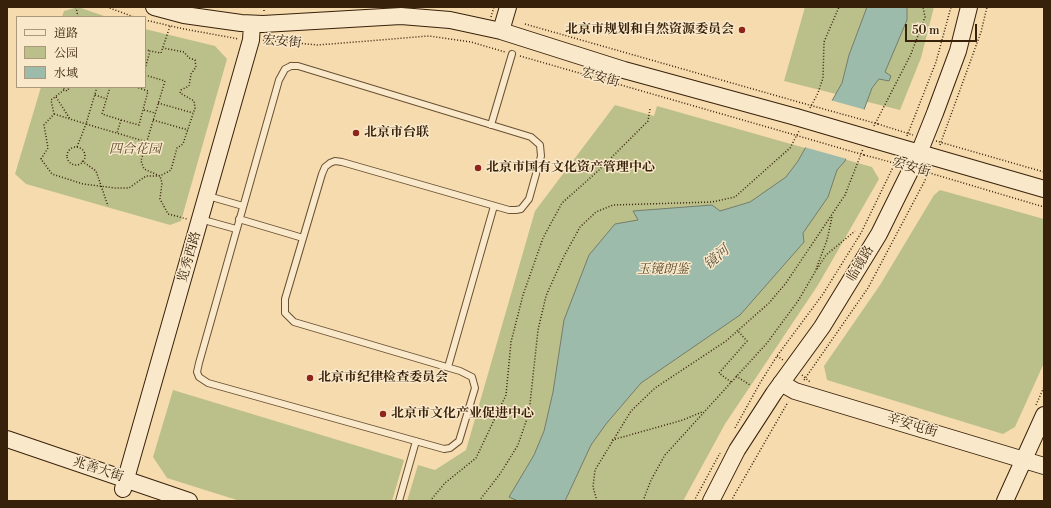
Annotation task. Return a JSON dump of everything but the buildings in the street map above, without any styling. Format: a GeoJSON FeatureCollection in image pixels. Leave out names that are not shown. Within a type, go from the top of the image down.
{"type":"FeatureCollection","features":[{"type":"Feature","properties":{"kind":"street","name":"宏安街"},"geometry":{"type":"LineString","coordinates":[[154,7],[184,15],[220,21],[252,24],[401,16],[450,20],[501,18],[624,70],[801,115],[870,138],[905,141],[1044,189]]}},
{"type":"Feature","properties":{"kind":"street","name":"临镜路"},"geometry":{"type":"LineString","coordinates":[[711,501],[738,450],[781,383],[822,327],[875,241],[922,146],[958,51],[969,7]]}},
{"type":"Feature","properties":{"kind":"street","name":"览秀西路"},"geometry":{"type":"LineString","coordinates":[[125,484],[194,219],[207,196],[251,40],[252,24]]}},
{"type":"Feature","properties":{"kind":"street","name":"辛安屯街"},"geometry":{"type":"LineString","coordinates":[[781,383],[795,391],[1044,466]]}},
{"type":"Feature","properties":{"kind":"street"},"geometry":{"type":"LineString","coordinates":[[1005,501],[1044,415]]}},
{"type":"Feature","properties":{"kind":"street","name":"兆善大街"},"geometry":{"type":"LineString","coordinates":[[7,439],[125,484],[158,501]]}},
{"type":"Feature","properties":{"kind":"street","name":"兆善大街"},"geometry":{"type":"LineString","coordinates":[[7,451],[189,501]]}},
{"type":"Feature","properties":{"kind":"lane"},"geometry":{"type":"LineString","coordinates":[[490,125],[512,54]]}},
{"type":"Feature","properties":{"kind":"lane"},"geometry":{"type":"LineString","coordinates":[[291,66],[306,68],[490,125],[531,137],[540,145],[541,150],[539,163],[526,205],[516,210],[509,210],[335,161],[324,167],[284,306],[288,318],[294,322],[467,373],[472,377],[474,388],[459,441],[450,448],[444,449],[208,383],[199,377],[197,372],[199,363],[236,229],[279,80],[285,69],[291,66]]}},
{"type":"Feature","properties":{"kind":"lane"},"geometry":{"type":"LineString","coordinates":[[207,196],[243,206]]}},
{"type":"Feature","properties":{"kind":"lane"},"geometry":{"type":"LineString","coordinates":[[448,367],[494,206]]}},
{"type":"Feature","properties":{"kind":"lane"},"geometry":{"type":"LineString","coordinates":[[194,219],[236,229]]}},
{"type":"Feature","properties":{"kind":"lane"},"geometry":{"type":"LineString","coordinates":[[239,219],[303,238]]}},
{"type":"Feature","properties":{"kind":"lane"},"geometry":{"type":"LineString","coordinates":[[399,501],[416,442]]}},
{"type":"Feature","properties":{"kind":"path"},"geometry":{"type":"LineString","coordinates":[[106,7],[130,16]]}},
{"type":"Feature","properties":{"kind":"path"},"geometry":{"type":"LineString","coordinates":[[479,501],[500,474],[518,445],[529,413],[538,330],[546,296],[563,258],[580,227],[596,212],[613,205],[712,202],[735,197],[790,148],[801,115],[821,83],[824,42],[839,7]]}},
{"type":"Feature","properties":{"kind":"path"},"geometry":{"type":"LineString","coordinates":[[597,501],[593,487],[595,470],[631,411],[655,388],[726,341],[736,330],[769,303],[786,283],[845,195],[870,138],[911,54],[925,17],[923,7]]}},
{"type":"Feature","properties":{"kind":"path","name":"临镜路"},"geometry":{"type":"LineString","coordinates":[[733,432],[760,383],[823,294],[857,239],[905,141],[936,62],[951,7]]}},
{"type":"Feature","properties":{"kind":"path"},"geometry":{"type":"LineString","coordinates":[[501,18],[801,115],[878,124],[905,141],[922,146],[1044,172]]}},
{"type":"Feature","properties":{"kind":"path","name":"宏安街"},"geometry":{"type":"LineString","coordinates":[[146,20],[227,38],[276,40],[318,45],[429,36],[471,42],[1044,207]]}},
{"type":"Feature","properties":{"kind":"path"},"geometry":{"type":"LineString","coordinates":[[146,49],[160,53],[170,26]]}},
{"type":"Feature","properties":{"kind":"path"},"geometry":{"type":"LineString","coordinates":[[54,114],[44,125],[48,148],[41,159],[52,174],[83,184],[103,187],[129,188],[146,176],[160,176],[171,170],[177,148],[183,144],[193,113],[194,101],[180,93],[181,90],[189,86],[191,74],[196,68],[195,60],[189,58],[184,52],[163,48]]}},
{"type":"Feature","properties":{"kind":"path"},"geometry":{"type":"LineString","coordinates":[[146,65],[150,51]]}},
{"type":"Feature","properties":{"kind":"path"},"geometry":{"type":"LineString","coordinates":[[146,75],[165,81],[141,161],[144,169],[160,176]]}},
{"type":"Feature","properties":{"kind":"path"},"geometry":{"type":"LineString","coordinates":[[54,114],[50,100],[69,88]]}},
{"type":"Feature","properties":{"kind":"path"},"geometry":{"type":"LineString","coordinates":[[77,147],[86,124],[97,88]]}},
{"type":"Feature","properties":{"kind":"path"},"geometry":{"type":"LineString","coordinates":[[110,88],[102,114],[139,125],[148,91],[139,88]]}},
{"type":"Feature","properties":{"kind":"path"},"geometry":{"type":"LineString","coordinates":[[95,95],[107,99]]}},
{"type":"Feature","properties":{"kind":"path"},"geometry":{"type":"LineString","coordinates":[[56,96],[70,119]]}},
{"type":"Feature","properties":{"kind":"path"},"geometry":{"type":"LineString","coordinates":[[158,103],[193,113]]}},
{"type":"Feature","properties":{"kind":"path"},"geometry":{"type":"LineString","coordinates":[[430,501],[445,483],[476,458],[506,395],[511,342],[523,295],[543,238],[562,203],[599,170],[648,121],[650,109]]}},
{"type":"Feature","properties":{"kind":"path"},"geometry":{"type":"LineString","coordinates":[[143,110],[156,113]]}},
{"type":"Feature","properties":{"kind":"path"},"geometry":{"type":"LineString","coordinates":[[54,114],[147,142]]}},
{"type":"Feature","properties":{"kind":"path"},"geometry":{"type":"LineString","coordinates":[[117,133],[120,120]]}},
{"type":"Feature","properties":{"kind":"path"},"geometry":{"type":"LineString","coordinates":[[153,120],[188,130]]}},
{"type":"Feature","properties":{"kind":"path"},"geometry":{"type":"LineString","coordinates":[[77,147],[84,153],[82,161],[78,164],[72,164],[67,157],[69,149],[77,147]]}},
{"type":"Feature","properties":{"kind":"path"},"geometry":{"type":"LineString","coordinates":[[82,161],[96,171],[103,187],[108,206]]}},
{"type":"Feature","properties":{"kind":"path"},"geometry":{"type":"LineString","coordinates":[[160,176],[162,183],[160,199],[168,214],[194,219]]}},
{"type":"Feature","properties":{"kind":"path"},"geometry":{"type":"LineString","coordinates":[[815,272],[827,240],[832,214]]}},
{"type":"Feature","properties":{"kind":"path"},"geometry":{"type":"LineString","coordinates":[[643,501],[651,480],[665,455],[767,343],[798,301],[826,255],[855,231]]}},
{"type":"Feature","properties":{"kind":"path"},"geometry":{"type":"LineString","coordinates":[[731,382],[719,373],[747,341],[736,330]]}},
{"type":"Feature","properties":{"kind":"path"},"geometry":{"type":"LineString","coordinates":[[736,376],[750,385]]}},
{"type":"Feature","properties":{"kind":"path"},"geometry":{"type":"LineString","coordinates":[[612,440],[683,420],[704,411]]}},
{"type":"Feature","properties":{"kind":"path"},"geometry":{"type":"LineString","coordinates":[[694,501],[721,451]]}},
{"type":"Feature","properties":{"kind":"green space"},"geometry":{"type":"Polygon","coordinates":[[[78,7],[104,16],[62,16],[64,11],[78,7]]]}},
{"type":"Feature","properties":{"kind":"green space"},"geometry":{"type":"Polygon","coordinates":[[[805,7],[934,7],[921,58],[900,110],[784,81],[805,7]]]}},
{"type":"Feature","properties":{"kind":"green space","name":"四合花园"},"geometry":{"type":"Polygon","coordinates":[[[146,29],[215,46],[227,59],[181,221],[170,225],[26,184],[15,174],[41,88],[146,88],[146,29]]]}},
{"type":"Feature","properties":{"kind":"green space","name":"玉镜朗鉴"},"geometry":{"type":"Polygon","coordinates":[[[615,105],[654,116],[657,106],[872,167],[879,179],[818,285],[725,424],[683,501],[407,501],[418,465],[435,470],[466,450],[535,211],[615,105]]]}},
{"type":"Feature","properties":{"kind":"green space"},"geometry":{"type":"Polygon","coordinates":[[[940,190],[1044,219],[1044,363],[1015,427],[1003,434],[827,380],[824,366],[880,285],[934,195],[940,190]]]}},
{"type":"Feature","properties":{"kind":"green space"},"geometry":{"type":"Polygon","coordinates":[[[173,390],[404,460],[392,501],[240,501],[167,478],[153,457],[173,390]]]}},
{"type":"Feature","properties":{"kind":"water","name":"镜河"},"geometry":{"type":"Polygon","coordinates":[[[867,7],[907,7],[907,20],[885,72],[891,76],[889,81],[879,79],[872,88],[845,161],[837,170],[828,197],[803,233],[804,242],[740,315],[641,383],[606,424],[591,445],[565,501],[518,501],[509,497],[534,455],[544,431],[553,392],[564,320],[589,255],[615,224],[638,220],[633,211],[712,205],[720,211],[750,202],[786,177],[798,161],[842,83],[849,55],[867,7]]]}},
{"type":"Feature","properties":{"kind":"pier"},"geometry":{"type":"Polygon","coordinates":[[[830,100],[866,110],[847,159],[804,147],[830,100]]]}},
{"type":"Feature","properties":{"kind":"place","name":"北京市规划和自然资源委员会"},"geometry":{"type":"Point","coordinates":[742,30]}},
{"type":"Feature","properties":{"kind":"place","name":"北京市台联"},"geometry":{"type":"Point","coordinates":[356,133]}},
{"type":"Feature","properties":{"kind":"place","name":"北京市国有文化资产管理中心"},"geometry":{"type":"Point","coordinates":[478,168]}},
{"type":"Feature","properties":{"kind":"place","name":"北京市纪律检查委员会"},"geometry":{"type":"Point","coordinates":[310,378]}},
{"type":"Feature","properties":{"kind":"place","name":"北京市文化产业促进中心"},"geometry":{"type":"Point","coordinates":[383,414]}}]}
